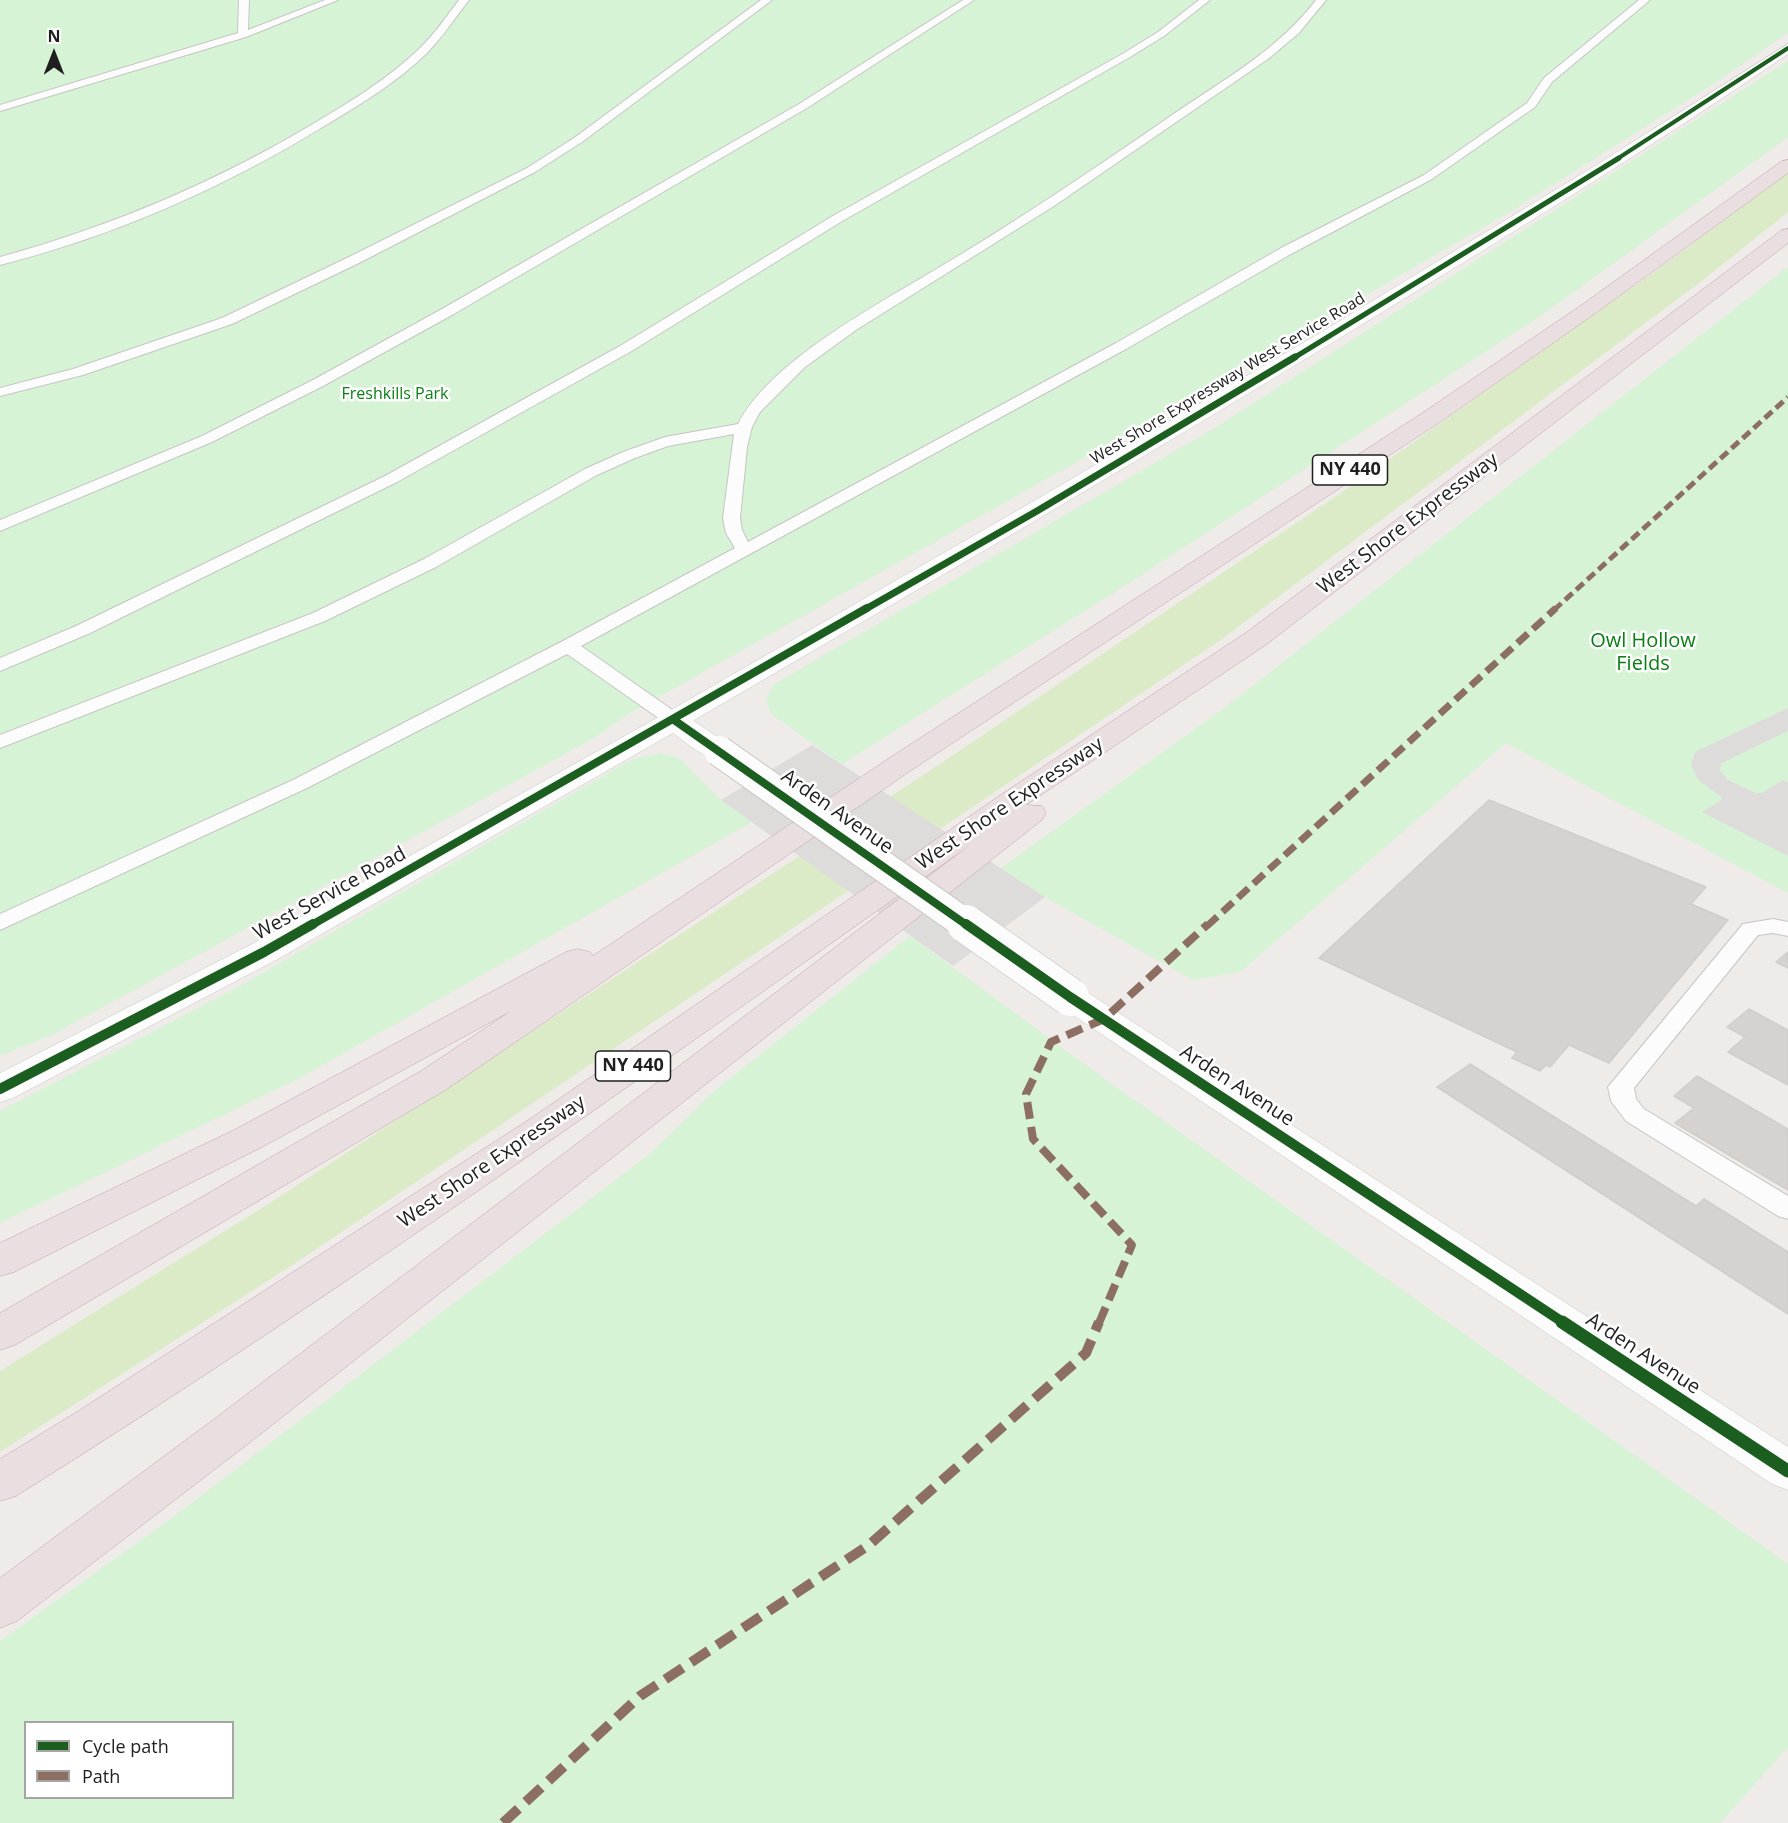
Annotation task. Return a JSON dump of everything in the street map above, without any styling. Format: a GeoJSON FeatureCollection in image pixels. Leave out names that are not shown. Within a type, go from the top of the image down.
{"type":"FeatureCollection","features":[{"type":"Feature","properties":{"kind":"highway","name":"NY 440"},"geometry":{"type":"LineString","coordinates":[[0,1334],[434,1080],[902,763],[1435,414],[1590,308],[1788,165]]}},
{"type":"Feature","properties":{"kind":"highway","name":"West Shore Expressway"},"geometry":{"type":"LineString","coordinates":[[0,1482],[96,1423],[543,1128],[1013,800],[1257,638],[1788,234]]}},
{"type":"Feature","properties":{"kind":"highway"},"geometry":{"type":"LineString","coordinates":[[0,1606],[261,1408],[1257,638]]}},
{"type":"Feature","properties":{"kind":"highway"},"geometry":{"type":"LineString","coordinates":[[0,1261],[249,1138],[575,962],[902,763]]}},
{"type":"Feature","properties":{"kind":"street","name":"West Shore Expressway West Service Road"},"geometry":{"type":"LineString","coordinates":[[674,720],[1037,511],[1274,370],[1583,181],[1788,48]]}},
{"type":"Feature","properties":{"kind":"street","name":"Arden Avenue"},"geometry":{"type":"LineString","coordinates":[[674,720],[1070,997],[1788,1471]]}},
{"type":"Feature","properties":{"kind":"street","name":"West Service Road"},"geometry":{"type":"LineString","coordinates":[[0,1089],[264,952],[674,720]]}},
{"type":"Feature","properties":{"kind":"lane"},"geometry":{"type":"LineString","coordinates":[[243,35],[244,0]]}},
{"type":"Feature","properties":{"kind":"lane"},"geometry":{"type":"LineString","coordinates":[[0,108],[243,35],[333,0]]}},
{"type":"Feature","properties":{"kind":"lane"},"geometry":{"type":"LineString","coordinates":[[0,261],[70,241],[116,224],[212,183],[274,153],[384,84],[424,50],[464,0]]}},
{"type":"Feature","properties":{"kind":"lane"},"geometry":{"type":"LineString","coordinates":[[0,392],[89,368],[227,321],[304,285],[521,175],[578,140],[767,0]]}},
{"type":"Feature","properties":{"kind":"lane"},"geometry":{"type":"LineString","coordinates":[[0,526],[207,439],[318,383],[447,312],[802,106],[969,0]]}},
{"type":"Feature","properties":{"kind":"lane"},"geometry":{"type":"LineString","coordinates":[[0,664],[103,620],[332,510],[401,473],[625,349],[834,220],[1127,55],[1161,34],[1205,0]]}},
{"type":"Feature","properties":{"kind":"lane"},"geometry":{"type":"LineString","coordinates":[[745,550],[735,536],[732,522],[740,440],[744,428],[754,409],[814,351],[1127,152],[1256,63],[1293,34],[1311,15],[1321,0]]}},
{"type":"Feature","properties":{"kind":"lane"},"geometry":{"type":"LineString","coordinates":[[0,923],[300,784],[568,646],[1121,346],[1286,251],[1428,177],[1530,105],[1548,80],[1645,0]]}},
{"type":"Feature","properties":{"kind":"lane"},"geometry":{"type":"LineString","coordinates":[[0,741],[319,617],[430,563],[591,472],[629,455],[665,442],[744,428]]}},
{"type":"Feature","properties":{"kind":"lane"},"geometry":{"type":"LineString","coordinates":[[568,646],[674,720]]}},
{"type":"Feature","properties":{"kind":"lane"},"geometry":{"type":"LineString","coordinates":[[1788,929],[1773,926],[1751,929],[1622,1087],[1624,1101],[1635,1115],[1788,1209]]}},
{"type":"Feature","properties":{"kind":"green space","name":"Freshkills Park"},"geometry":{"type":"Polygon","coordinates":[[[0,0],[1788,0],[1788,33],[1710,86],[1508,213],[1116,440],[625,716],[596,737],[52,1035],[0,1056],[0,0]]]}},
{"type":"Feature","properties":{"kind":"green space"},"geometry":{"type":"Polygon","coordinates":[[[1788,61],[1788,137],[1542,315],[1129,583],[842,764],[771,714],[766,700],[773,685],[1210,431],[1788,61]]]}},
{"type":"Feature","properties":{"kind":"green space"},"geometry":{"type":"Polygon","coordinates":[[[1788,173],[1788,212],[1703,280],[1219,641],[297,1262],[0,1452],[0,1371],[273,1201],[934,768],[1360,480],[1657,270],[1788,173]]]}},
{"type":"Feature","properties":{"kind":"green space","name":"Owl Hollow Fields"},"geometry":{"type":"Polygon","coordinates":[[[1788,267],[1788,893],[1506,743],[1240,972],[1193,980],[1045,897],[1001,868],[1227,706],[1788,267]]]}},
{"type":"Feature","properties":{"kind":"green space"},"geometry":{"type":"Polygon","coordinates":[[[661,753],[680,759],[721,800],[752,822],[298,1079],[0,1223],[0,1111],[242,985],[631,760],[661,753]]]}},
{"type":"Feature","properties":{"kind":"green space"},"geometry":{"type":"Polygon","coordinates":[[[910,936],[1102,1077],[1788,1564],[1788,1747],[1720,1823],[0,1823],[0,1641],[176,1515],[651,1153],[712,1093],[910,936]]]}},
{"type":"Feature","properties":{"kind":"shaded area"},"geometry":{"type":"Polygon","coordinates":[[[1788,708],[1788,731],[1726,761],[1721,764],[1720,770],[1728,780],[1756,793],[1762,793],[1783,780],[1788,783],[1788,856],[1702,812],[1720,801],[1722,797],[1698,780],[1691,764],[1695,753],[1699,750],[1788,708]]]}},
{"type":"Feature","properties":{"kind":"pier"},"geometry":{"type":"Polygon","coordinates":[[[812,745],[1045,897],[953,966],[721,800],[812,745]]]}},
{"type":"Feature","properties":{"kind":"building"},"geometry":{"type":"Polygon","coordinates":[[[1489,800],[1706,887],[1691,904],[1728,920],[1609,1063],[1569,1045],[1550,1067],[1546,1065],[1540,1071],[1512,1058],[1517,1052],[1319,958],[1489,800]]]}},
{"type":"Feature","properties":{"kind":"building"},"geometry":{"type":"Polygon","coordinates":[[[1788,952],[1788,968],[1776,962],[1788,952]]]}},
{"type":"Feature","properties":{"kind":"building"},"geometry":{"type":"Polygon","coordinates":[[[1749,1009],[1788,1030],[1788,1085],[1728,1052],[1745,1037],[1727,1027],[1749,1009]]]}},
{"type":"Feature","properties":{"kind":"building"},"geometry":{"type":"Polygon","coordinates":[[[1470,1064],[1696,1206],[1704,1199],[1788,1252],[1788,1314],[1437,1087],[1470,1064]]]}},
{"type":"Feature","properties":{"kind":"building"},"geometry":{"type":"Polygon","coordinates":[[[1697,1076],[1788,1129],[1788,1190],[1675,1123],[1694,1108],[1674,1096],[1697,1076]]]}},
{"type":"Feature","properties":{"kind":"marked path"},"geometry":{"type":"LineString","coordinates":[[503,1823],[640,1696],[869,1545],[1086,1353],[1132,1245],[1033,1139],[1026,1094],[1051,1042],[1104,1019],[1788,397]]}},
{"type":"Feature","properties":{"kind":"cycle path"},"geometry":{"type":"LineString","coordinates":[[0,1089],[264,952],[1037,511],[1264,376],[1583,181],[1788,48]]}},
{"type":"Feature","properties":{"kind":"cycle path"},"geometry":{"type":"LineString","coordinates":[[674,720],[1070,997],[1788,1471]]}}]}
